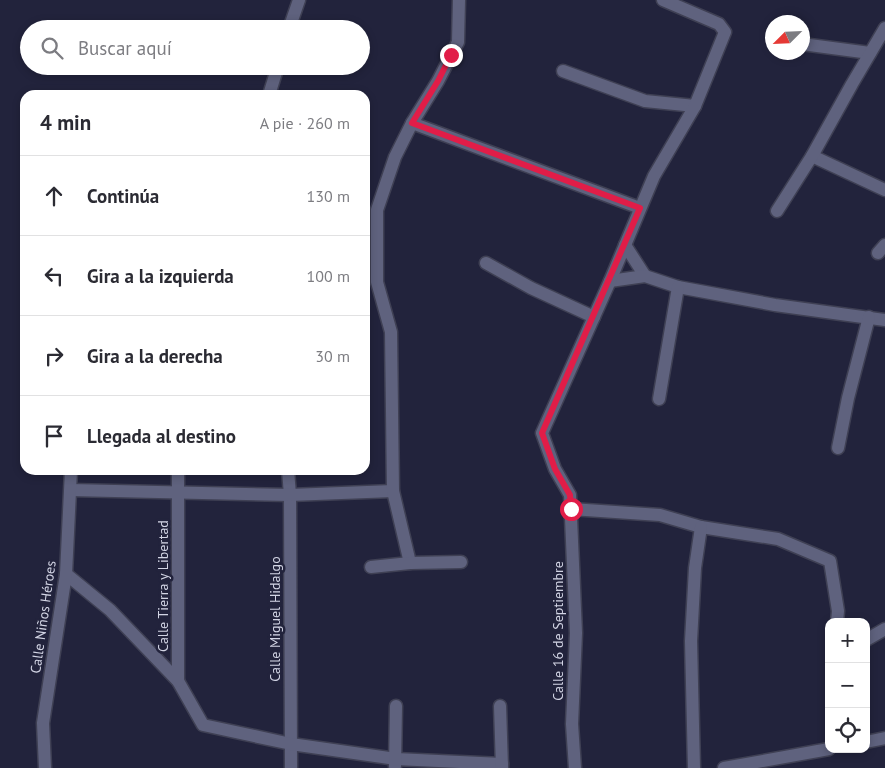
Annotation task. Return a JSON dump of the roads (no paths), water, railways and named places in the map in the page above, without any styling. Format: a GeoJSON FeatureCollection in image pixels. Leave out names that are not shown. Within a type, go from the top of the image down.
{"type":"FeatureCollection","features":[{"type":"Feature","properties":{"kind":"street"},"geometry":{"type":"LineString","coordinates":[[292,20],[299,0]]}},
{"type":"Feature","properties":{"kind":"street"},"geometry":{"type":"LineString","coordinates":[[410,562],[393,491],[390,332],[371,282],[371,210],[412,123],[438,81],[458,42],[459,0]]}},
{"type":"Feature","properties":{"kind":"street"},"geometry":{"type":"LineString","coordinates":[[486,263],[531,288],[594,317],[654,176],[695,106],[725,32],[719,24],[663,0]]}},
{"type":"Feature","properties":{"kind":"street"},"geometry":{"type":"LineString","coordinates":[[777,211],[812,156],[885,28]]}},
{"type":"Feature","properties":{"kind":"street"},"geometry":{"type":"LineString","coordinates":[[810,45],[870,53]]}},
{"type":"Feature","properties":{"kind":"street"},"geometry":{"type":"LineString","coordinates":[[563,71],[644,101],[695,106]]}},
{"type":"Feature","properties":{"kind":"street"},"geometry":{"type":"LineString","coordinates":[[271,90],[275,75]]}},
{"type":"Feature","properties":{"kind":"street"},"geometry":{"type":"LineString","coordinates":[[412,123],[640,208]]}},
{"type":"Feature","properties":{"kind":"street"},"geometry":{"type":"LineString","coordinates":[[812,156],[885,190]]}},
{"type":"Feature","properties":{"kind":"street"},"geometry":{"type":"LineString","coordinates":[[625,244],[645,276]]}},
{"type":"Feature","properties":{"kind":"street"},"geometry":{"type":"LineString","coordinates":[[610,280],[645,276],[678,286],[775,305],[885,320]]}},
{"type":"Feature","properties":{"kind":"street"},"geometry":{"type":"LineString","coordinates":[[659,400],[678,286]]}},
{"type":"Feature","properties":{"kind":"street","name":"Calle 16 de Septiembre"},"geometry":{"type":"LineString","coordinates":[[575,768],[572,724],[576,633],[570,495],[555,469],[542,433],[594,317]]}},
{"type":"Feature","properties":{"kind":"street"},"geometry":{"type":"LineString","coordinates":[[838,448],[848,398],[870,318]]}},
{"type":"Feature","properties":{"kind":"street","name":"Calle Niños Héroes"},"geometry":{"type":"LineString","coordinates":[[45,768],[43,722],[66,574],[71,475]]}},
{"type":"Feature","properties":{"kind":"street","name":"Calle Tierra y Libertad"},"geometry":{"type":"LineString","coordinates":[[178,475],[178,681]]}},
{"type":"Feature","properties":{"kind":"street","name":"Calle Miguel Hidalgo"},"geometry":{"type":"LineString","coordinates":[[288,475],[291,768]]}},
{"type":"Feature","properties":{"kind":"street"},"geometry":{"type":"LineString","coordinates":[[71,490],[290,495],[393,491]]}},
{"type":"Feature","properties":{"kind":"street"},"geometry":{"type":"LineString","coordinates":[[571,509],[660,515],[701,527],[778,539],[830,561],[838,618]]}},
{"type":"Feature","properties":{"kind":"street"},"geometry":{"type":"LineString","coordinates":[[694,768],[691,641],[695,568],[701,527]]}},
{"type":"Feature","properties":{"kind":"street"},"geometry":{"type":"LineString","coordinates":[[371,567],[410,562],[461,562]]}},
{"type":"Feature","properties":{"kind":"street"},"geometry":{"type":"LineString","coordinates":[[66,574],[110,610],[178,681],[203,725],[396,764],[502,766],[500,706]]}},
{"type":"Feature","properties":{"kind":"street"},"geometry":{"type":"LineString","coordinates":[[870,638],[885,629]]}},
{"type":"Feature","properties":{"kind":"street"},"geometry":{"type":"LineString","coordinates":[[396,706],[396,764]]}},
{"type":"Feature","properties":{"kind":"street"},"geometry":{"type":"LineString","coordinates":[[870,741],[885,738]]}},
{"type":"Feature","properties":{"kind":"street"},"geometry":{"type":"LineString","coordinates":[[724,768],[825,750]]}}]}
